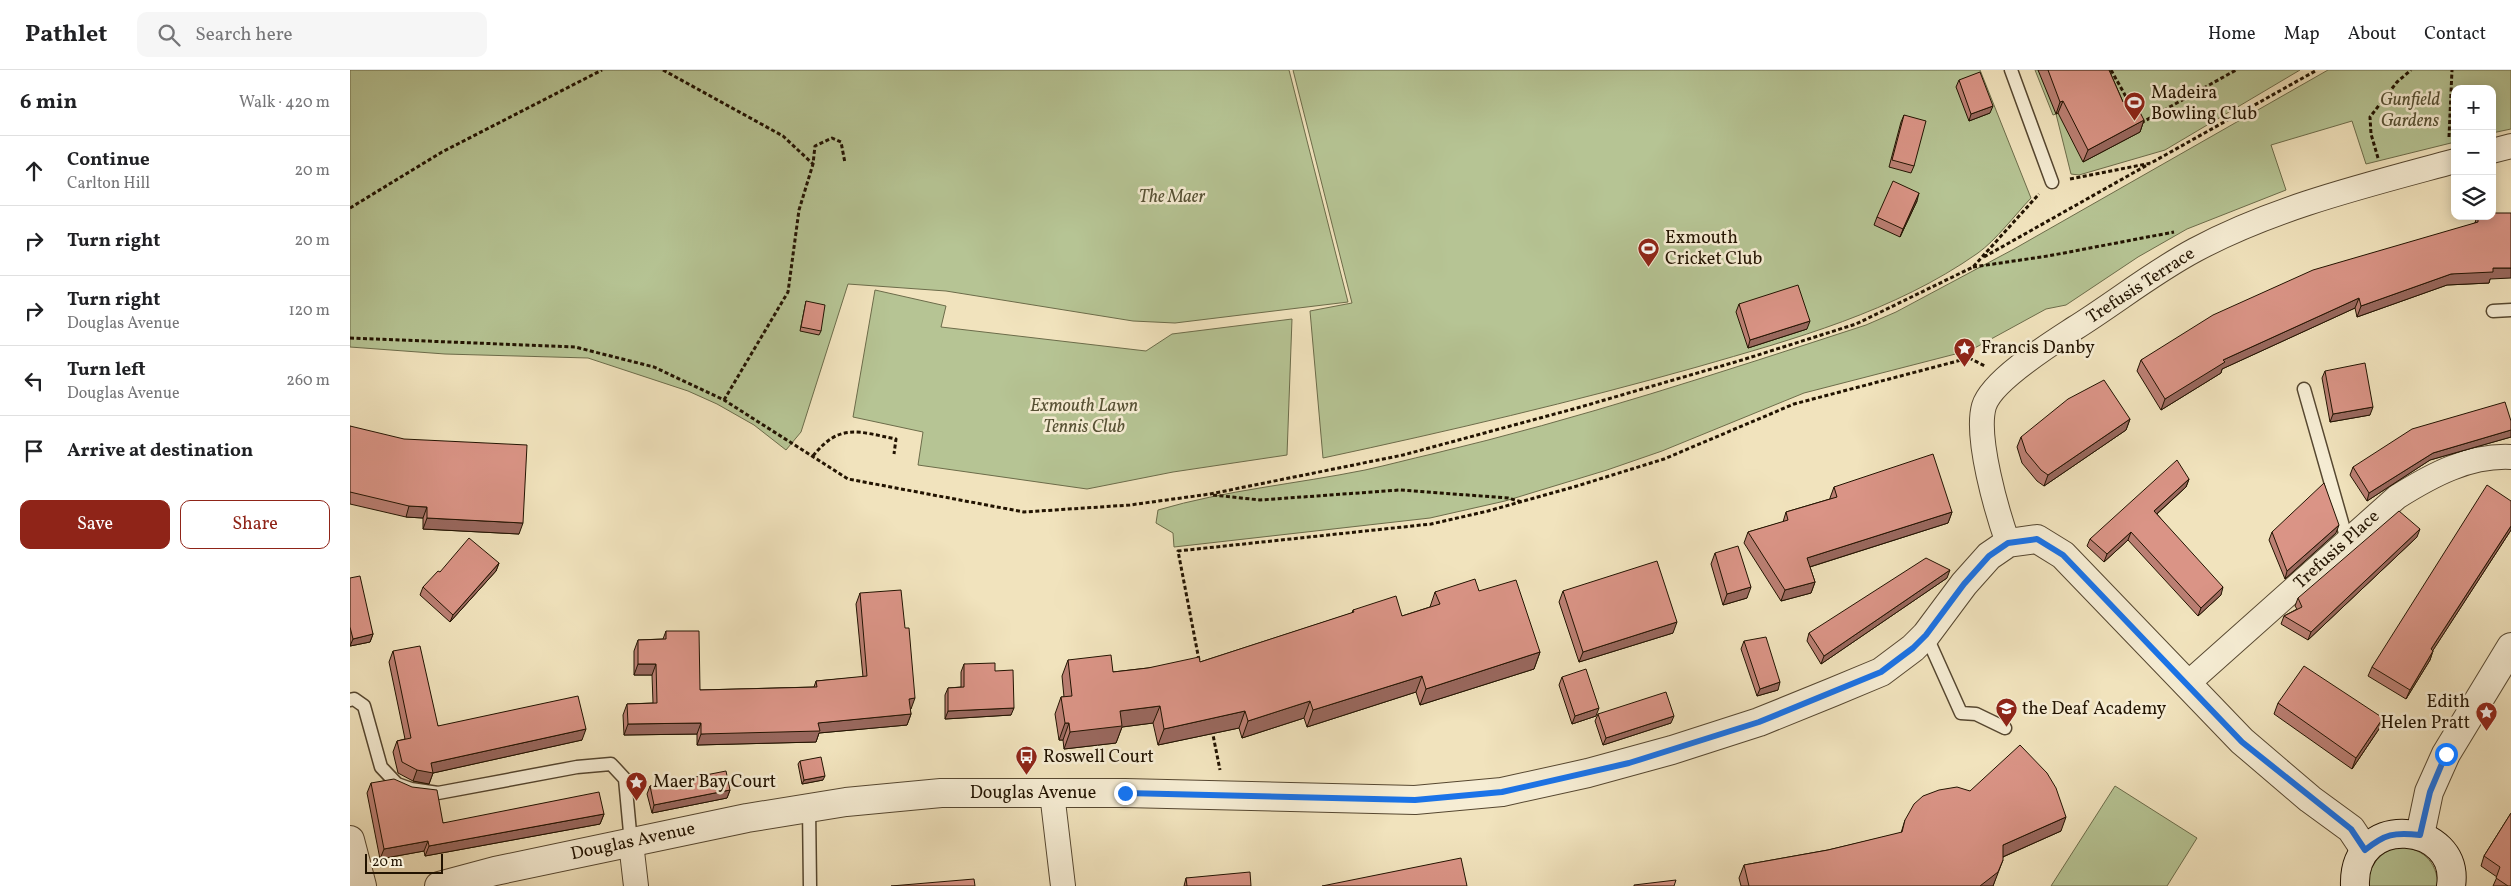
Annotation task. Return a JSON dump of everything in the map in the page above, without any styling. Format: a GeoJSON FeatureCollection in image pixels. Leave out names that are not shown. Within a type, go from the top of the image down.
{"type":"FeatureCollection","features":[{"type":"Feature","properties":{"kind":"street"},"geometry":{"type":"LineString","coordinates":[[2496,150],[2511,146]]}},
{"type":"Feature","properties":{"kind":"street","name":"Trefusis Terrace"},"geometry":{"type":"LineString","coordinates":[[2008,543],[1997,511],[1986,456],[1984,432],[1984,406],[2007,377],[2040,350],[2194,250],[2228,234],[2287,212],[2385,180],[2451,163]]}},
{"type":"Feature","properties":{"kind":"street","name":"Trefusis Place"},"geometry":{"type":"LineString","coordinates":[[2186,685],[2397,497],[2430,477],[2463,464],[2498,456],[2511,457]]}},
{"type":"Feature","properties":{"kind":"street","name":"Douglas Avenue"},"geometry":{"type":"LineString","coordinates":[[439,886],[495,871],[747,818],[809,807],[941,793],[1052,792],[1415,800],[1502,792],[1588,773],[1672,750],[1767,719],[1881,672],[1913,648],[1926,635],[1964,584],[1989,556],[2008,543],[2037,539],[2063,555],[2242,742],[2351,829],[2365,850]]}},
{"type":"Feature","properties":{"kind":"street"},"geometry":{"type":"LineString","coordinates":[[2420,835],[2430,792],[2446,754],[2508,659]]}},
{"type":"Feature","properties":{"kind":"street"},"geometry":{"type":"LineString","coordinates":[[1052,792],[1063,886]]}},
{"type":"Feature","properties":{"kind":"street"},"geometry":{"type":"LineString","coordinates":[[2355,886],[2354,871],[2365,850],[2381,837],[2400,832],[2420,835],[2436,845],[2448,861],[2451,886]]}},
{"type":"Feature","properties":{"kind":"street"},"geometry":{"type":"LineString","coordinates":[[350,840],[362,886]]}},
{"type":"Feature","properties":{"kind":"street"},"geometry":{"type":"LineString","coordinates":[[631,843],[636,886]]}},
{"type":"Feature","properties":{"kind":"lane"},"geometry":{"type":"LineString","coordinates":[[2011,70],[2052,182]]}},
{"type":"Feature","properties":{"kind":"lane"},"geometry":{"type":"LineString","coordinates":[[2493,311],[2511,310]]}},
{"type":"Feature","properties":{"kind":"lane"},"geometry":{"type":"LineString","coordinates":[[2304,389],[2348,540]]}},
{"type":"Feature","properties":{"kind":"lane"},"geometry":{"type":"LineString","coordinates":[[1926,635],[1961,713],[1976,714],[2005,728]]}},
{"type":"Feature","properties":{"kind":"lane"},"geometry":{"type":"LineString","coordinates":[[350,700],[354,699],[364,706],[381,768],[397,784],[411,789],[438,793],[577,767],[611,764],[625,779],[631,843]]}},
{"type":"Feature","properties":{"kind":"lane"},"geometry":{"type":"LineString","coordinates":[[809,807],[810,886]]}},
{"type":"Feature","properties":{"kind":"path"},"geometry":{"type":"LineString","coordinates":[[350,208],[442,152],[602,70]]}},
{"type":"Feature","properties":{"kind":"path"},"geometry":{"type":"LineString","coordinates":[[662,70],[783,136],[813,164]]}},
{"type":"Feature","properties":{"kind":"path"},"geometry":{"type":"LineString","coordinates":[[2111,70],[2133,108]]}},
{"type":"Feature","properties":{"kind":"path"},"geometry":{"type":"LineString","coordinates":[[2138,116],[2142,124],[2236,70]]}},
{"type":"Feature","properties":{"kind":"path"},"geometry":{"type":"LineString","coordinates":[[1982,258],[2317,70]]}},
{"type":"Feature","properties":{"kind":"path"},"geometry":{"type":"LineString","coordinates":[[2385,180],[2371,134],[2370,118],[2397,82],[2411,70]]}},
{"type":"Feature","properties":{"kind":"path"},"geometry":{"type":"LineString","coordinates":[[2451,154],[2448,146],[2452,70]]}},
{"type":"Feature","properties":{"kind":"path"},"geometry":{"type":"LineString","coordinates":[[724,400],[788,292],[799,210],[813,164],[815,146],[832,138],[840,142],[845,163]]}},
{"type":"Feature","properties":{"kind":"path"},"geometry":{"type":"LineString","coordinates":[[1973,267],[2052,182],[2151,163]]}},
{"type":"Feature","properties":{"kind":"path"},"geometry":{"type":"LineString","coordinates":[[350,338],[575,347],[654,367],[724,400],[848,480],[1024,512],[1130,505],[1210,494],[1403,455],[1577,408],[1732,363],[1856,324],[1973,267],[2048,256],[2176,231],[2184,232],[2194,250]]}},
{"type":"Feature","properties":{"kind":"path"},"geometry":{"type":"LineString","coordinates":[[1200,664],[1178,551],[1430,524],[1524,502],[1664,459],[1794,404],[1970,358],[2007,377]]}},
{"type":"Feature","properties":{"kind":"path"},"geometry":{"type":"LineString","coordinates":[[813,456],[824,443],[841,432],[857,432],[896,439],[894,454]]}},
{"type":"Feature","properties":{"kind":"path"},"geometry":{"type":"LineString","coordinates":[[1210,494],[1260,500],[1400,490],[1508,498],[1524,502]]}},
{"type":"Feature","properties":{"kind":"path"},"geometry":{"type":"LineString","coordinates":[[1211,721],[1225,797]]}},
{"type":"Feature","properties":{"kind":"green space","name":"The Maer"},"geometry":{"type":"Polygon","coordinates":[[[350,70],[1289,70],[1348,302],[1175,323],[1133,321],[946,291],[848,284],[801,432],[786,450],[754,425],[717,404],[688,391],[588,358],[445,354],[350,347],[350,70]]]}},
{"type":"Feature","properties":{"kind":"green space","name":"Exmouth Cricket Club"},"geometry":{"type":"Polygon","coordinates":[[[1293,70],[1980,70],[2031,198],[1985,248],[1946,274],[1878,308],[1842,322],[1770,346],[1604,392],[1464,427],[1323,458],[1310,311],[1352,303],[1293,70]]]}},
{"type":"Feature","properties":{"kind":"green space","name":"Madeira Bowling Club"},"geometry":{"type":"Polygon","coordinates":[[[2035,70],[2300,70],[2165,150],[2079,175],[2071,174],[2056,114],[2053,115],[2035,70]]]}},
{"type":"Feature","properties":{"kind":"green space","name":"Gunfield Gardens"},"geometry":{"type":"Polygon","coordinates":[[[2328,70],[2511,70],[2511,129],[2496,132],[2496,85],[2451,85],[2451,143],[2366,164],[2352,121],[2271,145],[2286,190],[2187,229],[2138,257],[2066,305],[2046,309],[1971,350],[1804,393],[1662,451],[1607,470],[1505,501],[1430,518],[1174,547],[1173,533],[1156,523],[1158,510],[1209,497],[1365,470],[1487,440],[1542,426],[1758,360],[1866,325],[1896,312],[2014,249],[2328,70]]]}},
{"type":"Feature","properties":{"kind":"green space","name":"Exmouth Lawn Tennis Club"},"geometry":{"type":"Polygon","coordinates":[[[875,290],[946,306],[941,327],[1146,351],[1172,334],[1292,319],[1287,455],[1173,472],[1087,489],[918,465],[923,432],[853,417],[875,290]]]}},
{"type":"Feature","properties":{"kind":"green space"},"geometry":{"type":"Polygon","coordinates":[[[2115,786],[2197,838],[2167,886],[2051,886],[2115,786]]]}},
{"type":"Feature","properties":{"kind":"green space"},"geometry":{"type":"Polygon","coordinates":[[[2397,847],[2414,850],[2426,857],[2435,869],[2438,886],[2367,886],[2370,872],[2376,862],[2384,853],[2397,847]]]}},
{"type":"Feature","properties":{"kind":"building"},"geometry":{"type":"Polygon","coordinates":[[[2048,70],[2109,70],[2123,102],[2132,97],[2144,120],[2088,150],[2063,101],[2060,102],[2048,70]]]}},
{"type":"Feature","properties":{"kind":"building"},"geometry":{"type":"Polygon","coordinates":[[[1980,72],[1993,106],[1971,114],[1959,80],[1980,72]]]}},
{"type":"Feature","properties":{"kind":"building"},"geometry":{"type":"Polygon","coordinates":[[[1904,115],[1926,121],[1914,166],[1892,160],[1904,115]]]}},
{"type":"Feature","properties":{"kind":"building"},"geometry":{"type":"Polygon","coordinates":[[[1893,181],[1919,193],[1903,229],[1877,217],[1893,181]]]}},
{"type":"Feature","properties":{"kind":"building"},"geometry":{"type":"Polygon","coordinates":[[[2496,213],[2511,213],[2511,268],[2493,268],[2493,272],[2451,274],[2361,306],[2359,298],[2223,360],[2225,362],[2165,399],[2141,360],[2213,315],[2313,270],[2478,222],[2478,220],[2496,220],[2496,213]]]}},
{"type":"Feature","properties":{"kind":"building"},"geometry":{"type":"Polygon","coordinates":[[[1798,285],[1810,321],[1750,340],[1739,304],[1798,285]]]}},
{"type":"Feature","properties":{"kind":"building"},"geometry":{"type":"Polygon","coordinates":[[[806,301],[825,305],[821,331],[801,327],[806,301]]]}},
{"type":"Feature","properties":{"kind":"building"},"geometry":{"type":"Polygon","coordinates":[[[2365,363],[2373,407],[2333,414],[2325,371],[2365,363]]]}},
{"type":"Feature","properties":{"kind":"building"},"geometry":{"type":"Polygon","coordinates":[[[2104,380],[2130,419],[2048,475],[2041,470],[2026,452],[2021,437],[2068,399],[2104,380]]]}},
{"type":"Feature","properties":{"kind":"building"},"geometry":{"type":"Polygon","coordinates":[[[2505,402],[2511,421],[2511,430],[2433,453],[2369,493],[2353,467],[2412,429],[2505,402]]]}},
{"type":"Feature","properties":{"kind":"building"},"geometry":{"type":"Polygon","coordinates":[[[350,426],[404,439],[527,445],[523,523],[427,518],[427,507],[409,506],[350,492],[350,426]]]}},
{"type":"Feature","properties":{"kind":"building"},"geometry":{"type":"Polygon","coordinates":[[[1933,454],[1952,512],[1807,558],[1815,582],[1785,590],[1748,532],[1788,520],[1786,512],[1837,497],[1834,487],[1933,454]]]}},
{"type":"Feature","properties":{"kind":"building"},"geometry":{"type":"Polygon","coordinates":[[[2177,460],[2189,479],[2154,511],[2223,587],[2201,608],[2131,532],[2107,554],[2090,539],[2177,460]]]}},
{"type":"Feature","properties":{"kind":"building"},"geometry":{"type":"Polygon","coordinates":[[[2324,483],[2339,525],[2287,571],[2272,532],[2324,483]]]}},
{"type":"Feature","properties":{"kind":"building"},"geometry":{"type":"Polygon","coordinates":[[[2487,485],[2511,501],[2511,526],[2431,649],[2433,651],[2410,690],[2372,667],[2487,485]]]}},
{"type":"Feature","properties":{"kind":"building"},"geometry":{"type":"Polygon","coordinates":[[[2399,511],[2420,529],[2311,632],[2284,616],[2302,607],[2298,598],[2399,511]]]}},
{"type":"Feature","properties":{"kind":"building"},"geometry":{"type":"Polygon","coordinates":[[[469,538],[499,563],[453,615],[423,587],[438,571],[440,572],[469,538]]]}},
{"type":"Feature","properties":{"kind":"building"},"geometry":{"type":"Polygon","coordinates":[[[1738,546],[1751,587],[1727,594],[1715,553],[1738,546]]]}},
{"type":"Feature","properties":{"kind":"building"},"geometry":{"type":"Polygon","coordinates":[[[1926,558],[1950,570],[1824,656],[1809,633],[1926,558]]]}},
{"type":"Feature","properties":{"kind":"building"},"geometry":{"type":"Polygon","coordinates":[[[1657,561],[1677,622],[1583,652],[1563,591],[1657,561]]]}},
{"type":"Feature","properties":{"kind":"building"},"geometry":{"type":"Polygon","coordinates":[[[360,576],[373,634],[353,639],[350,627],[350,578],[360,576]]]}},
{"type":"Feature","properties":{"kind":"building"},"geometry":{"type":"Polygon","coordinates":[[[1475,579],[1479,591],[1516,580],[1540,652],[1426,689],[1422,676],[1313,710],[1310,701],[1248,721],[1245,711],[1164,729],[1160,706],[1120,711],[1122,726],[1070,732],[1069,723],[1065,723],[1061,697],[1072,696],[1068,660],[1111,655],[1113,672],[1148,668],[1199,657],[1200,662],[1354,612],[1353,610],[1396,596],[1402,616],[1440,604],[1435,592],[1475,579]]]}},
{"type":"Feature","properties":{"kind":"building"},"geometry":{"type":"Polygon","coordinates":[[[901,590],[905,628],[909,628],[915,698],[909,699],[911,714],[818,723],[820,731],[701,734],[701,723],[628,724],[627,704],[657,703],[656,664],[638,664],[638,640],[666,639],[666,631],[699,631],[700,690],[817,687],[816,681],[867,676],[860,593],[901,590]]]}},
{"type":"Feature","properties":{"kind":"building"},"geometry":{"type":"Polygon","coordinates":[[[1766,637],[1780,682],[1760,689],[1744,641],[1766,637]]]}},
{"type":"Feature","properties":{"kind":"building"},"geometry":{"type":"Polygon","coordinates":[[[420,646],[438,726],[578,696],[586,729],[431,763],[433,773],[417,770],[402,762],[397,741],[411,738],[393,651],[420,646]]]}},
{"type":"Feature","properties":{"kind":"building"},"geometry":{"type":"Polygon","coordinates":[[[995,663],[995,671],[1013,670],[1014,708],[948,711],[948,688],[964,687],[964,664],[995,663]]]}},
{"type":"Feature","properties":{"kind":"building"},"geometry":{"type":"Polygon","coordinates":[[[2304,666],[2383,718],[2356,758],[2278,703],[2304,666]]]}},
{"type":"Feature","properties":{"kind":"building"},"geometry":{"type":"Polygon","coordinates":[[[1586,669],[1599,708],[1575,716],[1562,677],[1586,669]]]}},
{"type":"Feature","properties":{"kind":"building"},"geometry":{"type":"Polygon","coordinates":[[[1666,692],[1674,716],[1606,738],[1598,714],[1666,692]]]}},
{"type":"Feature","properties":{"kind":"building"},"geometry":{"type":"Polygon","coordinates":[[[2020,745],[2047,773],[2056,788],[2066,817],[2003,845],[2003,860],[1998,872],[1980,886],[1749,886],[1744,865],[1828,850],[1902,832],[1905,820],[1914,804],[1923,796],[1939,790],[1957,787],[1970,791],[2020,745]]]}},
{"type":"Feature","properties":{"kind":"building"},"geometry":{"type":"Polygon","coordinates":[[[821,757],[825,776],[804,780],[800,761],[821,757]]]}},
{"type":"Feature","properties":{"kind":"building"},"geometry":{"type":"Polygon","coordinates":[[[726,771],[730,790],[654,805],[650,786],[726,771]]]}},
{"type":"Feature","properties":{"kind":"building"},"geometry":{"type":"Polygon","coordinates":[[[394,779],[412,787],[437,790],[443,823],[599,792],[604,814],[429,846],[428,841],[384,849],[371,783],[394,779]]]}},
{"type":"Feature","properties":{"kind":"building"},"geometry":{"type":"Polygon","coordinates":[[[2511,813],[2511,886],[2508,886],[2496,878],[2500,867],[2484,856],[2511,813]]]}},
{"type":"Feature","properties":{"kind":"building"},"geometry":{"type":"Polygon","coordinates":[[[1461,858],[1467,886],[1322,886],[1461,858]]]}},
{"type":"Feature","properties":{"kind":"building"},"geometry":{"type":"Polygon","coordinates":[[[1250,872],[1251,886],[1187,886],[1186,878],[1250,872]]]}},
{"type":"Feature","properties":{"kind":"building"},"geometry":{"type":"Polygon","coordinates":[[[974,879],[975,886],[891,886],[974,879]]]}},
{"type":"Feature","properties":{"kind":"building"},"geometry":{"type":"Polygon","coordinates":[[[1676,880],[1674,886],[1634,886],[1634,885],[1676,880]]]}},
{"type":"Feature","properties":{"kind":"place","name":"Madeira Bowling Club"},"geometry":{"type":"Point","coordinates":[2135,122]}},
{"type":"Feature","properties":{"kind":"place","name":"Exmouth Cricket Club"},"geometry":{"type":"Point","coordinates":[1649,267]}},
{"type":"Feature","properties":{"kind":"place","name":"Francis Danby"},"geometry":{"type":"Point","coordinates":[1965,367]}},
{"type":"Feature","properties":{"kind":"place","name":"the Deaf Academy"},"geometry":{"type":"Point","coordinates":[2006,728]}},
{"type":"Feature","properties":{"kind":"place","name":"Edith Helen Pratt"},"geometry":{"type":"Point","coordinates":[2486,731]}},
{"type":"Feature","properties":{"kind":"place","name":"Roswell Court"},"geometry":{"type":"Point","coordinates":[1027,776]}},
{"type":"Feature","properties":{"kind":"place","name":"Maer Bay Court"},"geometry":{"type":"Point","coordinates":[637,801]}},
{"type":"Feature","properties":{"kind":"route"},"geometry":{"type":"LineString","coordinates":[[1125,793],[1225,797],[1415,800],[1502,792],[1629,763],[1759,722],[1881,672],[1913,648],[1926,635],[1964,584],[1989,556],[2008,543],[2037,539],[2063,555],[2242,742],[2310,799],[2351,829],[2365,850],[2381,837],[2400,832],[2420,835],[2430,792],[2446,754]]}}]}
